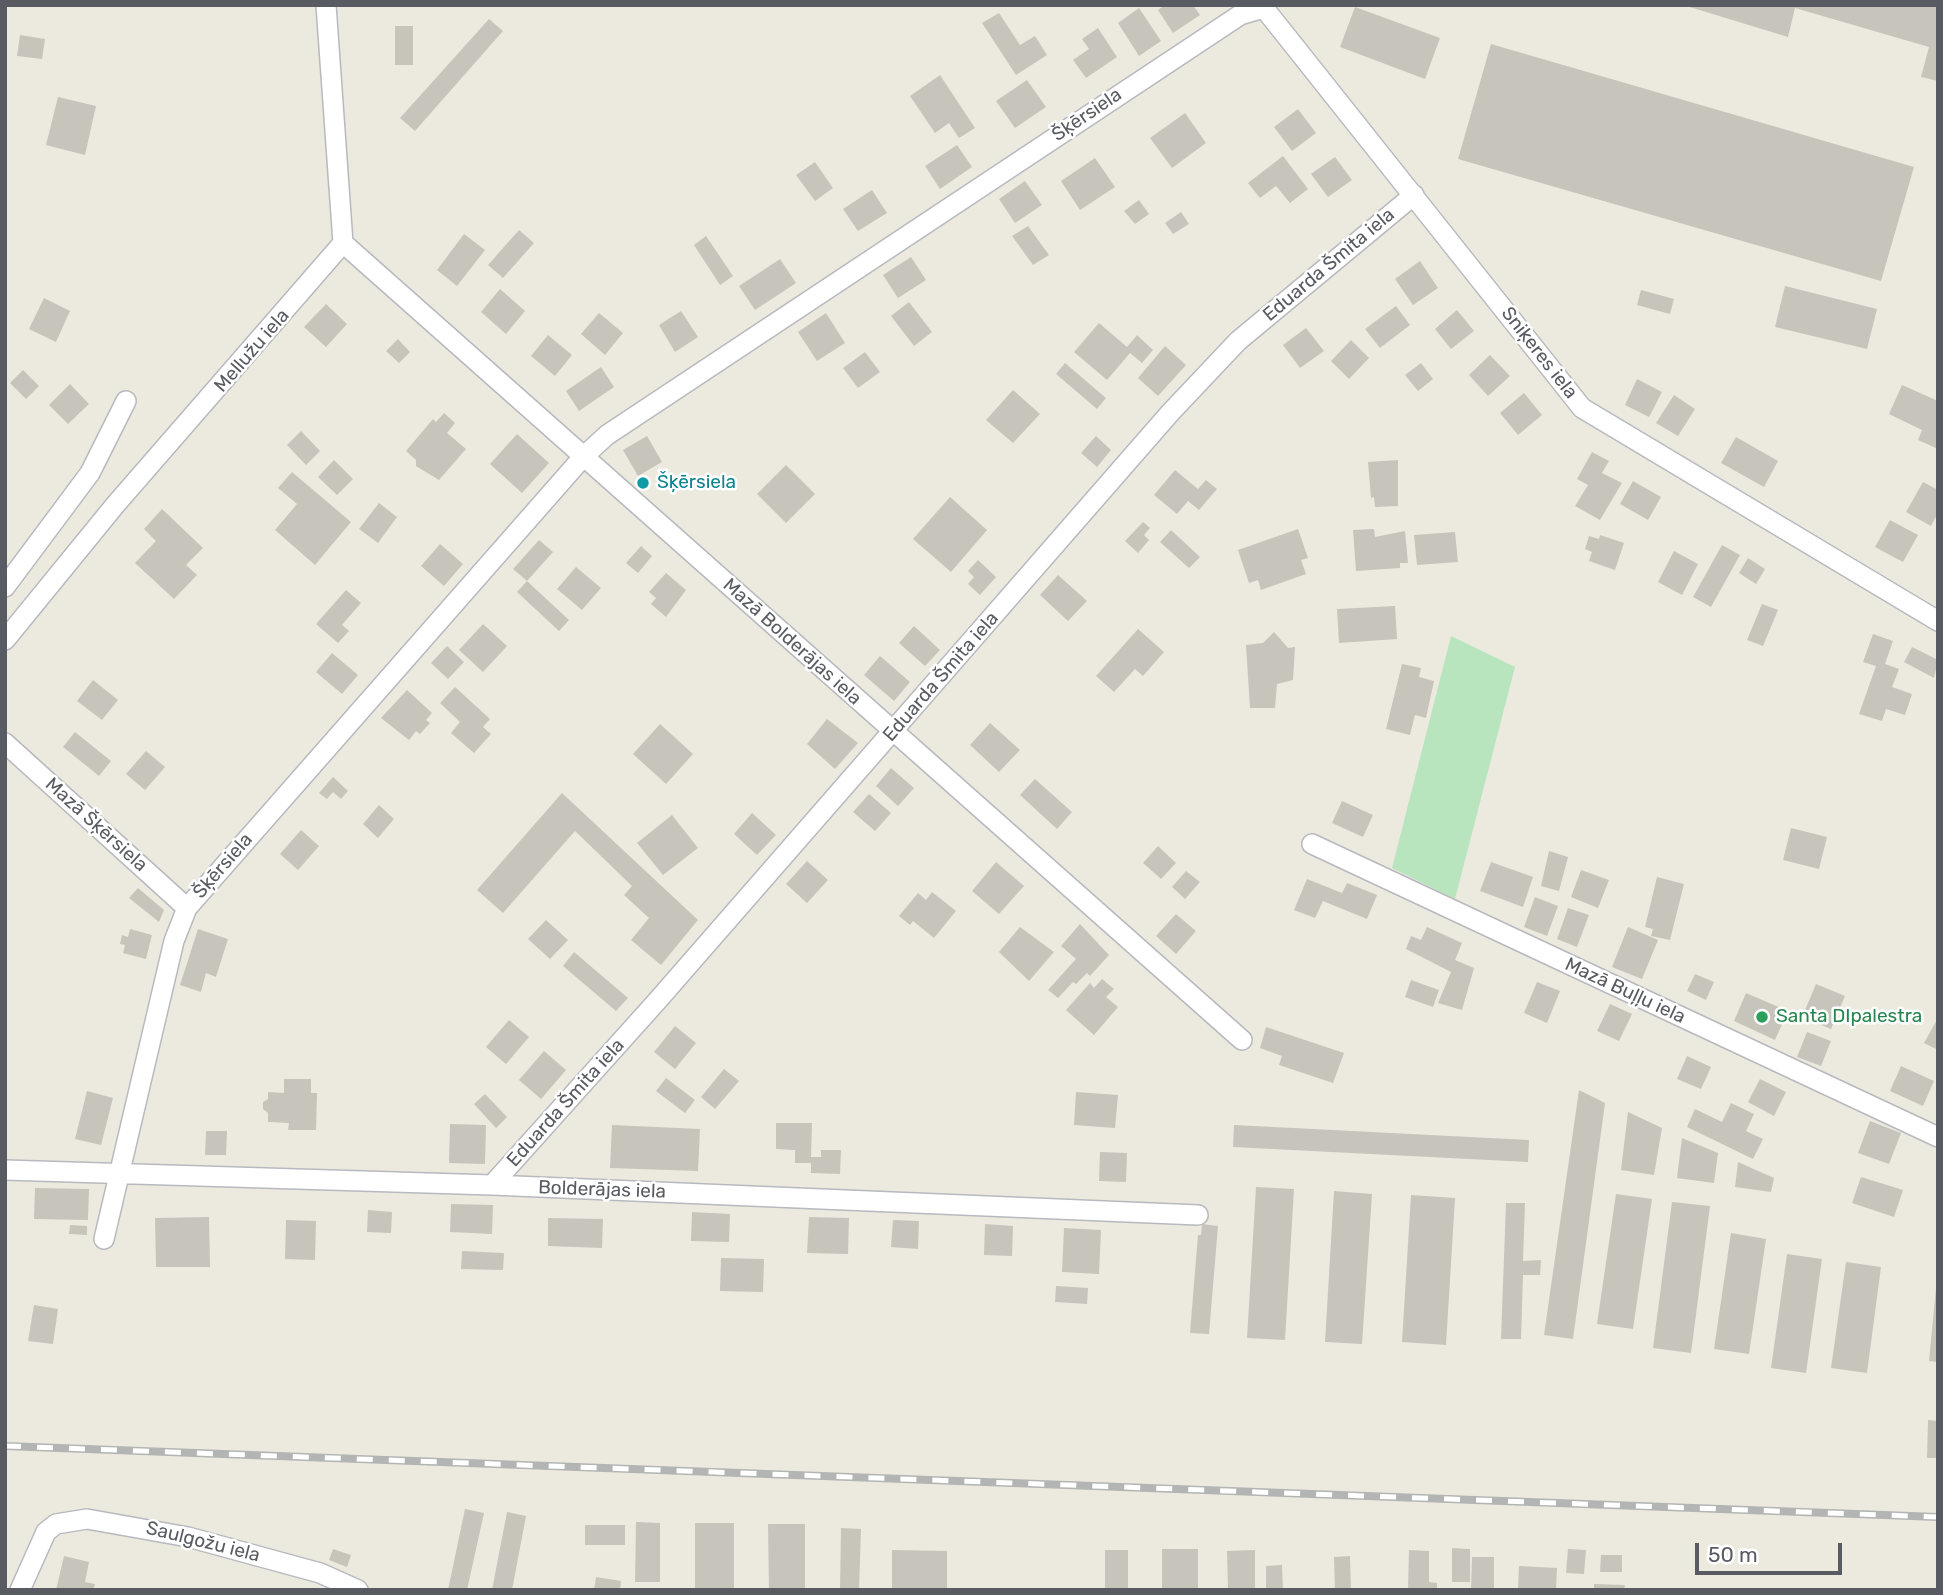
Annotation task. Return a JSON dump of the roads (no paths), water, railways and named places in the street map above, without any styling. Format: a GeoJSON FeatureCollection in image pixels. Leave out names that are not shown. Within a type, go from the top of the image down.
{"type":"FeatureCollection","features":[{"type":"Feature","properties":{"kind":"street"},"geometry":{"type":"LineString","coordinates":[[326,5],[343,243]]}},
{"type":"Feature","properties":{"kind":"street","name":"Sniķeres iela"},"geometry":{"type":"LineString","coordinates":[[1264,8],[1582,408],[1938,621]]}},
{"type":"Feature","properties":{"kind":"street","name":"Šķērsiela"},"geometry":{"type":"LineString","coordinates":[[104,1239],[174,941],[187,908],[583,457],[607,435],[1211,31],[1240,15],[1264,8]]}},
{"type":"Feature","properties":{"kind":"street","name":"Eduarda Šmita iela"},"geometry":{"type":"LineString","coordinates":[[492,1185],[1170,414],[1238,341],[1414,195]]}},
{"type":"Feature","properties":{"kind":"street","name":"Mazā Bolderājas iela"},"geometry":{"type":"LineString","coordinates":[[343,243],[1242,1040]]}},
{"type":"Feature","properties":{"kind":"street","name":"Mellužu iela"},"geometry":{"type":"LineString","coordinates":[[5,640],[116,504],[343,243]]}},
{"type":"Feature","properties":{"kind":"street"},"geometry":{"type":"LineString","coordinates":[[5,587],[90,472],[127,401]]}},
{"type":"Feature","properties":{"kind":"street","name":"Mazā Šķērsiela"},"geometry":{"type":"LineString","coordinates":[[5,743],[187,908]]}},
{"type":"Feature","properties":{"kind":"street","name":"Mazā Buļļu iela"},"geometry":{"type":"LineString","coordinates":[[1312,844],[1938,1137]]}},
{"type":"Feature","properties":{"kind":"street","name":"Bolderājas iela"},"geometry":{"type":"LineString","coordinates":[[5,1170],[492,1185],[1198,1215]]}},
{"type":"Feature","properties":{"kind":"street","name":"Saulgožu iela"},"geometry":{"type":"LineString","coordinates":[[20,1590],[46,1532],[56,1524],[70,1520],[127,1524],[188,1536],[320,1573],[358,1590]]}},
{"type":"Feature","properties":{"kind":"railway"},"geometry":{"type":"LineString","coordinates":[[5,1446],[1938,1517]]}},
{"type":"Feature","properties":{"kind":"place","name":"Šķērsiela"},"geometry":{"type":"Point","coordinates":[643,483]}},
{"type":"Feature","properties":{"kind":"place","name":"Santa DIpalestra"},"geometry":{"type":"Point","coordinates":[1762,1017]}}]}
